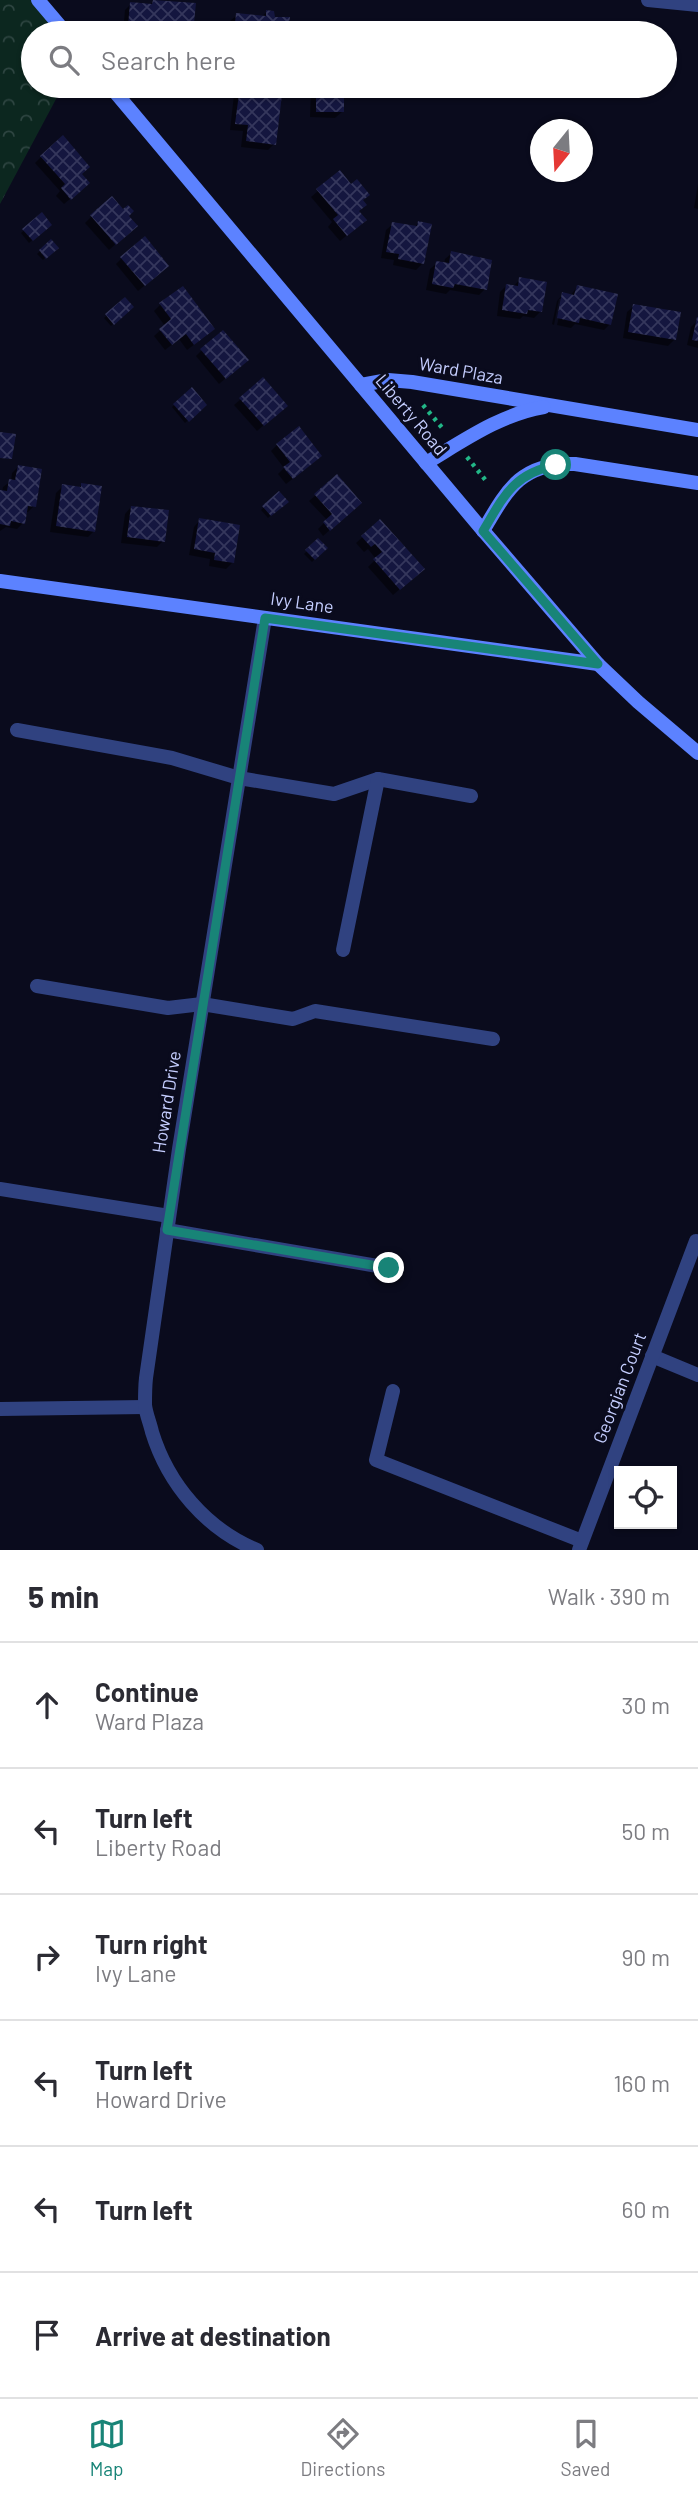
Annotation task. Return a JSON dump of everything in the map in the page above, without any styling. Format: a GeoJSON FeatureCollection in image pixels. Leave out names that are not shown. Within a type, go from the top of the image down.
{"type":"FeatureCollection","features":[{"type":"Feature","properties":{"kind":"street"},"geometry":{"type":"LineString","coordinates":[[38,0],[56,21]]}},
{"type":"Feature","properties":{"kind":"street"},"geometry":{"type":"LineString","coordinates":[[648,0],[698,5]]}},
{"type":"Feature","properties":{"kind":"street","name":"Liberty Road"},"geometry":{"type":"LineString","coordinates":[[120,98],[598,664],[698,753]]}},
{"type":"Feature","properties":{"kind":"street","name":"Ward Plaza"},"geometry":{"type":"LineString","coordinates":[[361,386],[388,380],[412,382],[698,430]]}},
{"type":"Feature","properties":{"kind":"street","name":"Ward Plaza"},"geometry":{"type":"LineString","coordinates":[[426,463],[482,429],[516,414],[555,405]]}},
{"type":"Feature","properties":{"kind":"street"},"geometry":{"type":"LineString","coordinates":[[483,531],[512,485],[528,474],[547,467],[575,464],[698,483]]}},
{"type":"Feature","properties":{"kind":"street","name":"Ivy Lane"},"geometry":{"type":"LineString","coordinates":[[0,581],[598,664]]}},
{"type":"Feature","properties":{"kind":"street","name":"Howard Drive"},"geometry":{"type":"LineString","coordinates":[[257,1550],[213,1524],[190,1502],[170,1474],[155,1442],[145,1407],[146,1378],[168,1223],[265,618]]}},
{"type":"Feature","properties":{"kind":"street"},"geometry":{"type":"LineString","coordinates":[[18,730],[172,758],[239,778],[334,794],[378,779],[471,796]]}},
{"type":"Feature","properties":{"kind":"street"},"geometry":{"type":"LineString","coordinates":[[344,950],[378,779]]}},
{"type":"Feature","properties":{"kind":"street"},"geometry":{"type":"LineString","coordinates":[[37,986],[168,1008],[202,1004],[293,1019],[315,1011],[493,1039]]}},
{"type":"Feature","properties":{"kind":"street"},"geometry":{"type":"LineString","coordinates":[[0,1189],[389,1268]]}},
{"type":"Feature","properties":{"kind":"street","name":"Georgian Court"},"geometry":{"type":"LineString","coordinates":[[581,1546],[696,1241]]}},
{"type":"Feature","properties":{"kind":"street"},"geometry":{"type":"LineString","coordinates":[[652,1356],[698,1374]]}},
{"type":"Feature","properties":{"kind":"street"},"geometry":{"type":"LineString","coordinates":[[393,1391],[376,1460],[581,1546]]}},
{"type":"Feature","properties":{"kind":"street"},"geometry":{"type":"LineString","coordinates":[[0,1409],[145,1407]]}},
{"type":"Feature","properties":{"kind":"path"},"geometry":{"type":"LineString","coordinates":[[422,403],[446,432]]}},
{"type":"Feature","properties":{"kind":"path"},"geometry":{"type":"LineString","coordinates":[[464,454],[487,481]]}},
{"type":"Feature","properties":{"kind":"green space"},"geometry":{"type":"Polygon","coordinates":[[[0,0],[38,0],[56,21],[21,21],[21,98],[57,98],[0,204],[0,0]]]}},
{"type":"Feature","properties":{"kind":"building"},"geometry":{"type":"Polygon","coordinates":[[[153,0],[196,3],[194,21],[128,21],[130,2],[152,4],[153,0]]]}},
{"type":"Feature","properties":{"kind":"building"},"geometry":{"type":"Polygon","coordinates":[[[266,10],[274,11],[275,17],[290,17],[290,21],[235,21],[236,13],[266,16],[266,10]]]}},
{"type":"Feature","properties":{"kind":"building"},"geometry":{"type":"Polygon","coordinates":[[[238,98],[282,98],[276,145],[246,141],[248,125],[235,124],[238,98]]]}},
{"type":"Feature","properties":{"kind":"building"},"geometry":{"type":"Polygon","coordinates":[[[316,98],[344,98],[344,112],[316,112],[316,98]]]}},
{"type":"Feature","properties":{"kind":"building"},"geometry":{"type":"Polygon","coordinates":[[[63,135],[90,167],[82,174],[90,183],[71,200],[61,188],[65,184],[40,156],[63,135]]]}},
{"type":"Feature","properties":{"kind":"building"},"geometry":{"type":"Polygon","coordinates":[[[340,170],[351,184],[357,179],[370,195],[363,200],[367,205],[359,211],[367,220],[347,236],[333,219],[338,215],[316,189],[340,170]]]}},
{"type":"Feature","properties":{"kind":"building"},"geometry":{"type":"Polygon","coordinates":[[[112,196],[123,209],[128,205],[134,211],[129,216],[138,226],[116,245],[90,215],[112,196]]]}},
{"type":"Feature","properties":{"kind":"building"},"geometry":{"type":"Polygon","coordinates":[[[42,212],[52,225],[33,241],[22,229],[42,212]]]}},
{"type":"Feature","properties":{"kind":"building"},"geometry":{"type":"Polygon","coordinates":[[[418,221],[432,224],[424,264],[398,259],[399,254],[386,252],[392,222],[417,226],[418,221]]]}},
{"type":"Feature","properties":{"kind":"building"},"geometry":{"type":"Polygon","coordinates":[[[145,236],[169,266],[145,286],[120,257],[145,236]]]}},
{"type":"Feature","properties":{"kind":"building"},"geometry":{"type":"Polygon","coordinates":[[[51,239],[59,248],[46,259],[39,250],[51,239]]]}},
{"type":"Feature","properties":{"kind":"building"},"geometry":{"type":"Polygon","coordinates":[[[451,251],[492,260],[487,290],[455,284],[453,288],[432,284],[436,261],[449,263],[451,251]]]}},
{"type":"Feature","properties":{"kind":"building"},"geometry":{"type":"Polygon","coordinates":[[[519,277],[547,282],[542,312],[528,310],[527,314],[502,310],[506,284],[518,286],[519,277]]]}},
{"type":"Feature","properties":{"kind":"building"},"geometry":{"type":"Polygon","coordinates":[[[577,285],[618,294],[611,325],[580,318],[579,323],[557,318],[562,292],[574,295],[577,285]]]}},
{"type":"Feature","properties":{"kind":"building"},"geometry":{"type":"Polygon","coordinates":[[[183,286],[215,329],[194,345],[186,334],[172,345],[159,329],[171,319],[159,303],[183,286]]]}},
{"type":"Feature","properties":{"kind":"building"},"geometry":{"type":"Polygon","coordinates":[[[125,297],[134,307],[114,325],[105,314],[125,297]]]}},
{"type":"Feature","properties":{"kind":"building"},"geometry":{"type":"Polygon","coordinates":[[[633,304],[681,312],[676,340],[628,332],[633,304]]]}},
{"type":"Feature","properties":{"kind":"building"},"geometry":{"type":"Polygon","coordinates":[[[698,317],[698,341],[692,340],[698,317]]]}},
{"type":"Feature","properties":{"kind":"building"},"geometry":{"type":"Polygon","coordinates":[[[223,330],[249,360],[226,379],[200,349],[223,330]]]}},
{"type":"Feature","properties":{"kind":"building"},"geometry":{"type":"Polygon","coordinates":[[[263,377],[288,406],[264,426],[239,398],[263,377]]]}},
{"type":"Feature","properties":{"kind":"building"},"geometry":{"type":"Polygon","coordinates":[[[192,387],[207,405],[189,422],[173,404],[192,387]]]}},
{"type":"Feature","properties":{"kind":"building"},"geometry":{"type":"Polygon","coordinates":[[[299,426],[322,456],[293,479],[283,467],[290,462],[276,444],[299,426]]]}},
{"type":"Feature","properties":{"kind":"building"},"geometry":{"type":"Polygon","coordinates":[[[0,432],[16,434],[12,459],[0,458],[0,432]]]}},
{"type":"Feature","properties":{"kind":"building"},"geometry":{"type":"Polygon","coordinates":[[[18,465],[42,469],[36,507],[28,506],[25,524],[11,521],[10,526],[0,524],[0,490],[7,491],[9,479],[15,480],[18,465]]]}},
{"type":"Feature","properties":{"kind":"building"},"geometry":{"type":"Polygon","coordinates":[[[337,474],[362,503],[330,531],[323,522],[332,514],[314,494],[337,474]]]}},
{"type":"Feature","properties":{"kind":"building"},"geometry":{"type":"Polygon","coordinates":[[[81,483],[102,486],[95,532],[56,526],[62,484],[81,487],[81,483]]]}},
{"type":"Feature","properties":{"kind":"building"},"geometry":{"type":"Polygon","coordinates":[[[279,491],[289,502],[271,516],[262,506],[279,491]]]}},
{"type":"Feature","properties":{"kind":"building"},"geometry":{"type":"Polygon","coordinates":[[[131,506],[169,510],[165,542],[127,537],[131,506]]]}},
{"type":"Feature","properties":{"kind":"building"},"geometry":{"type":"Polygon","coordinates":[[[199,518],[240,525],[234,563],[214,560],[215,553],[194,549],[199,518]]]}},
{"type":"Feature","properties":{"kind":"building"},"geometry":{"type":"Polygon","coordinates":[[[380,519],[425,569],[400,590],[373,559],[382,552],[375,544],[371,547],[361,536],[380,519]]]}},
{"type":"Feature","properties":{"kind":"building"},"geometry":{"type":"Polygon","coordinates":[[[318,538],[328,548],[315,560],[305,550],[318,538]]]}},
{"type":"Feature","properties":{"kind":"route"},"geometry":{"type":"LineString","coordinates":[[389,1268],[167,1230],[265,618],[598,664],[483,531],[512,485],[528,474],[556,465]]}}]}
